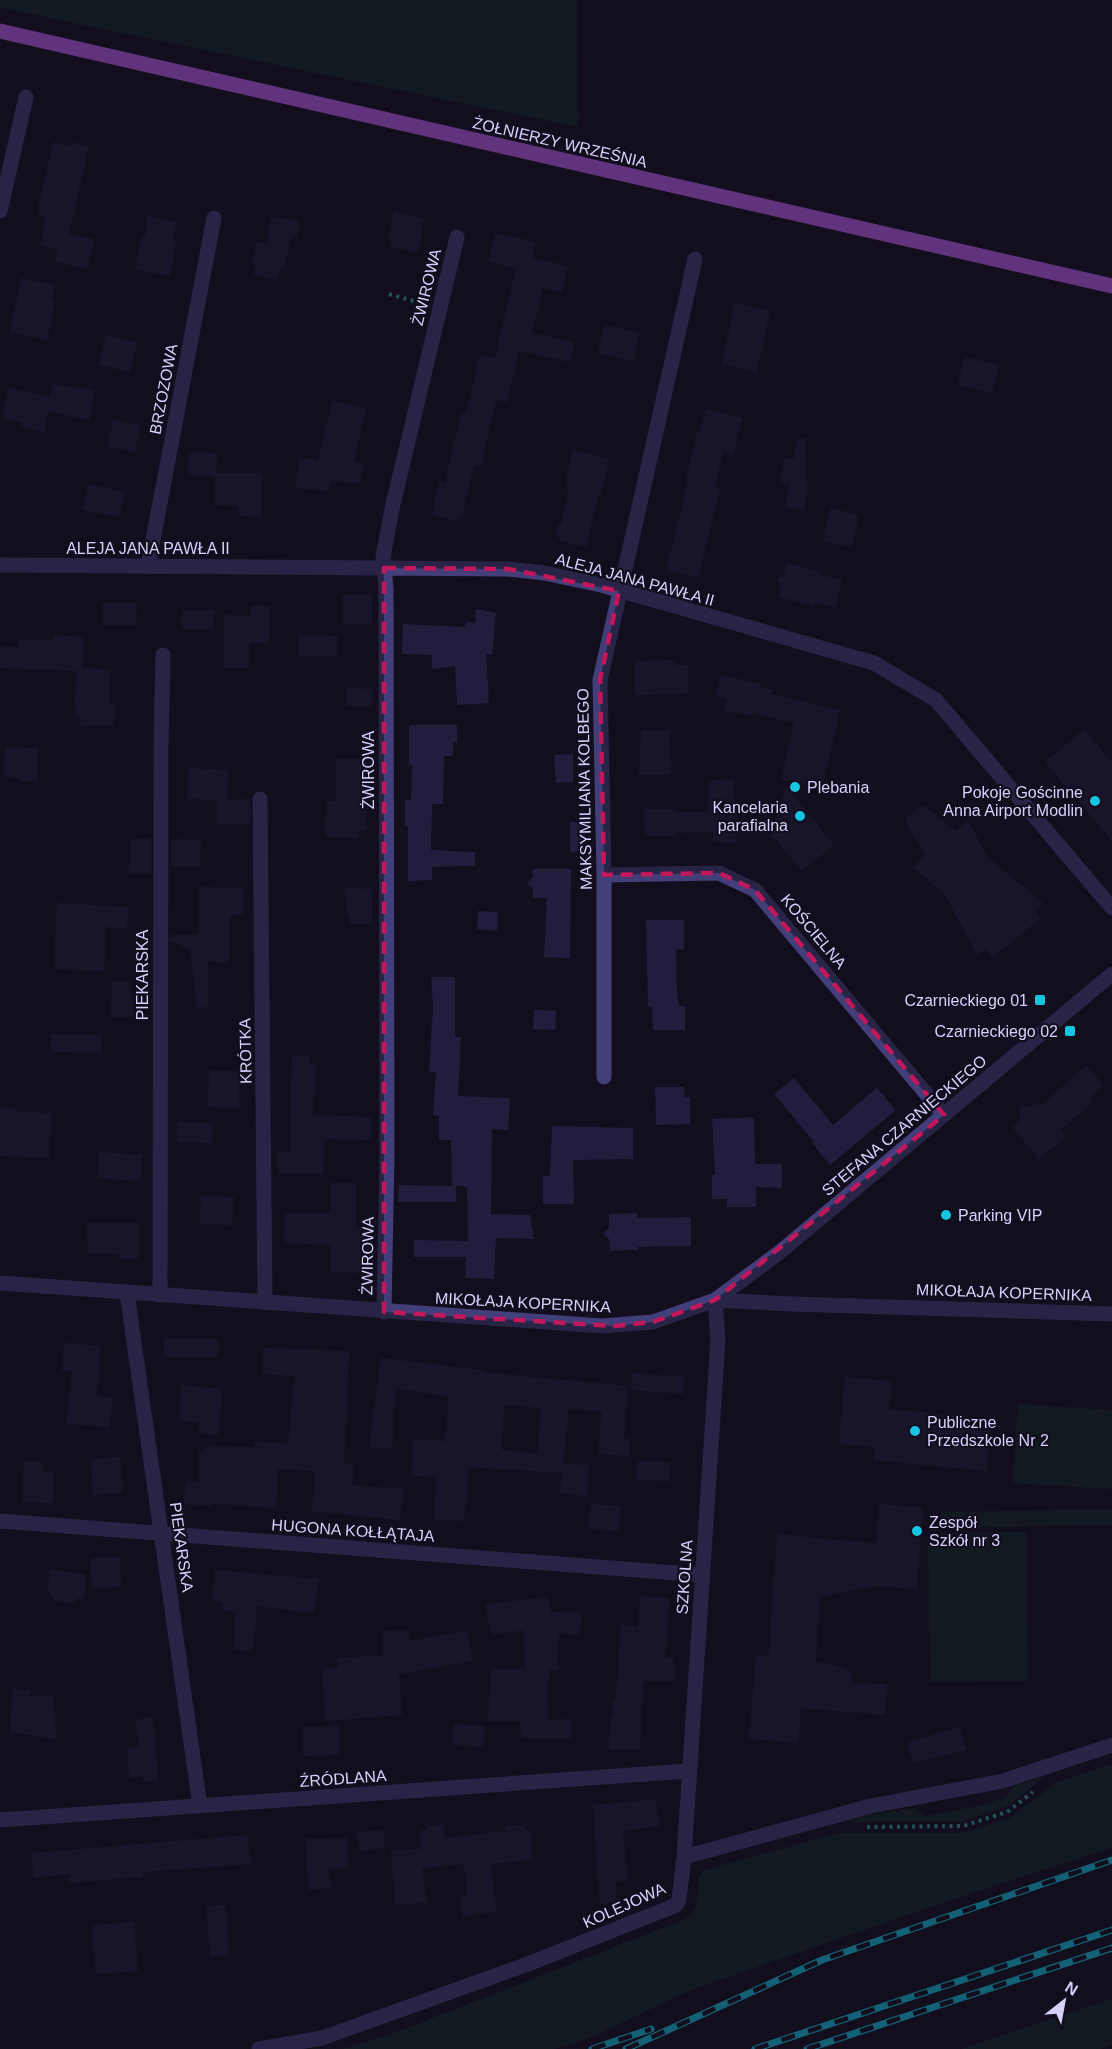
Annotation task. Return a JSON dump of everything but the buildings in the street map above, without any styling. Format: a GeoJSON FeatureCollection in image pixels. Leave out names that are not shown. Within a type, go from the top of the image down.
{"type":"FeatureCollection","features":[{"type":"Feature","properties":{"kind":"main road","name":"ŻOŁNIERZY WRZEŚNIA"},"geometry":{"type":"LineString","coordinates":[[0,31],[1112,286]]}},
{"type":"Feature","properties":{"kind":"street"},"geometry":{"type":"LineString","coordinates":[[0,211],[26,97]]}},
{"type":"Feature","properties":{"kind":"street","name":"BRZOZOWA"},"geometry":{"type":"LineString","coordinates":[[148,566],[214,218]]}},
{"type":"Feature","properties":{"kind":"street","name":"ŻWIROWA"},"geometry":{"type":"LineString","coordinates":[[384,1312],[387,1155],[383,557],[393,504],[457,237]]}},
{"type":"Feature","properties":{"kind":"street","name":"MAKSYMILIANA KOLBEGO"},"geometry":{"type":"LineString","coordinates":[[604,1077],[604,875],[600,680],[695,259]]}},
{"type":"Feature","properties":{"kind":"street","name":"ALEJA JANA PAWŁA II"},"geometry":{"type":"LineString","coordinates":[[0,565],[508,569],[544,573],[601,585],[874,663],[936,700],[1112,909]]}},
{"type":"Feature","properties":{"kind":"street","name":"PIEKARSKA"},"geometry":{"type":"LineString","coordinates":[[160,1295],[160,743],[163,656]]}},
{"type":"Feature","properties":{"kind":"street","name":"KRÓTKA"},"geometry":{"type":"LineString","coordinates":[[260,800],[265,1303]]}},
{"type":"Feature","properties":{"kind":"street","name":"KOŚCIELNA"},"geometry":{"type":"LineString","coordinates":[[604,875],[719,873],[755,890],[944,1115]]}},
{"type":"Feature","properties":{"kind":"street","name":"STEFANA CZARNIECKIEGO"},"geometry":{"type":"LineString","coordinates":[[716,1300],[780,1252],[1112,974]]}},
{"type":"Feature","properties":{"kind":"street","name":"MIKOŁAJA KOPERNIKA"},"geometry":{"type":"LineString","coordinates":[[0,1283],[569,1325],[615,1326],[653,1322],[716,1300],[1112,1314]]}},
{"type":"Feature","properties":{"kind":"street","name":"PIEKARSKA"},"geometry":{"type":"LineString","coordinates":[[127,1293],[200,1806]]}},
{"type":"Feature","properties":{"kind":"street","name":"SZKOLNA"},"geometry":{"type":"LineString","coordinates":[[684,1857],[718,1340],[716,1300]]}},
{"type":"Feature","properties":{"kind":"street","name":"HUGONA KOŁŁĄTAJA"},"geometry":{"type":"LineString","coordinates":[[0,1521],[702,1575]]}},
{"type":"Feature","properties":{"kind":"street"},"geometry":{"type":"LineString","coordinates":[[684,1857],[871,1806],[1011,1779],[1112,1745]]}},
{"type":"Feature","properties":{"kind":"street","name":"ŹRÓDLANA"},"geometry":{"type":"LineString","coordinates":[[0,1820],[688,1771]]}},
{"type":"Feature","properties":{"kind":"street","name":"KOLEJOWA"},"geometry":{"type":"LineString","coordinates":[[259,2049],[322,2038],[528,1964],[676,1905],[680,1894],[684,1857]]}},
{"type":"Feature","properties":{"kind":"path"},"geometry":{"type":"LineString","coordinates":[[389,294],[439,308]]}},
{"type":"Feature","properties":{"kind":"path"},"geometry":{"type":"LineString","coordinates":[[863,1827],[963,1826],[1007,1812],[1035,1790]]}},
{"type":"Feature","properties":{"kind":"highlighted area"},"geometry":{"type":"Polygon","coordinates":[[[384,568],[508,569],[619,591],[600,680],[604,875],[719,873],[755,890],[944,1115],[715,1300],[653,1322],[615,1326],[384,1312],[384,568]]]}},
{"type":"Feature","properties":{"kind":"green space"},"geometry":{"type":"Polygon","coordinates":[[[0,0],[577,0],[578,127],[0,7],[0,0]]]}},
{"type":"Feature","properties":{"kind":"green space"},"geometry":{"type":"Polygon","coordinates":[[[1018,1404],[1112,1410],[1112,1489],[1013,1483],[1018,1404]]]}},
{"type":"Feature","properties":{"kind":"green space"},"geometry":{"type":"Polygon","coordinates":[[[1112,1509],[1112,1525],[941,1528],[941,1512],[1112,1509]]]}},
{"type":"Feature","properties":{"kind":"green space"},"geometry":{"type":"Polygon","coordinates":[[[1026,1532],[1028,1681],[930,1682],[928,1533],[1026,1532]]]}},
{"type":"Feature","properties":{"kind":"green space"},"geometry":{"type":"Polygon","coordinates":[[[1112,1764],[1112,1848],[984,1889],[696,1988],[587,2039],[555,2049],[342,2049],[389,2035],[678,1922],[694,1910],[699,1878],[705,1870],[838,1833],[963,1833],[1010,1818],[1057,1782],[1112,1764]]]}},
{"type":"Feature","properties":{"kind":"green space"},"geometry":{"type":"Polygon","coordinates":[[[1046,1775],[1010,1805],[960,1822],[842,1822],[915,1808],[925,1816],[978,1806],[1005,1798],[1013,1787],[1046,1775]]]}},
{"type":"Feature","properties":{"kind":"green space"},"geometry":{"type":"Polygon","coordinates":[[[1112,1999],[1112,2045],[1101,2049],[961,2049],[1112,1999]]]}},
{"type":"Feature","properties":{"kind":"railway"},"geometry":{"type":"LineString","coordinates":[[626,2049],[822,1960],[1112,1860]]}},
{"type":"Feature","properties":{"kind":"railway"},"geometry":{"type":"LineString","coordinates":[[755,2049],[1112,1930]]}},
{"type":"Feature","properties":{"kind":"railway"},"geometry":{"type":"LineString","coordinates":[[807,2049],[1112,1948]]}},
{"type":"Feature","properties":{"kind":"railway"},"geometry":{"type":"LineString","coordinates":[[592,2049],[651,2029]]}},
{"type":"Feature","properties":{"kind":"place","name":"Plebania"},"geometry":{"type":"Point","coordinates":[795,787]}},
{"type":"Feature","properties":{"kind":"place","name":"Pokoje Gościnne Anna Airport Modlin"},"geometry":{"type":"Point","coordinates":[1095,801]}},
{"type":"Feature","properties":{"kind":"place","name":"Kancelaria parafialna"},"geometry":{"type":"Point","coordinates":[800,816]}},
{"type":"Feature","properties":{"kind":"place","name":"Czarnieckiego 01"},"geometry":{"type":"Point","coordinates":[1040,1000]}},
{"type":"Feature","properties":{"kind":"place","name":"Czarnieckiego 02"},"geometry":{"type":"Point","coordinates":[1070,1031]}},
{"type":"Feature","properties":{"kind":"place","name":"Parking VIP"},"geometry":{"type":"Point","coordinates":[946,1215]}},
{"type":"Feature","properties":{"kind":"place","name":"Publiczne Przedszkole Nr 2"},"geometry":{"type":"Point","coordinates":[915,1431]}},
{"type":"Feature","properties":{"kind":"place","name":"Zespół Szkół nr 3"},"geometry":{"type":"Point","coordinates":[917,1531]}}]}
